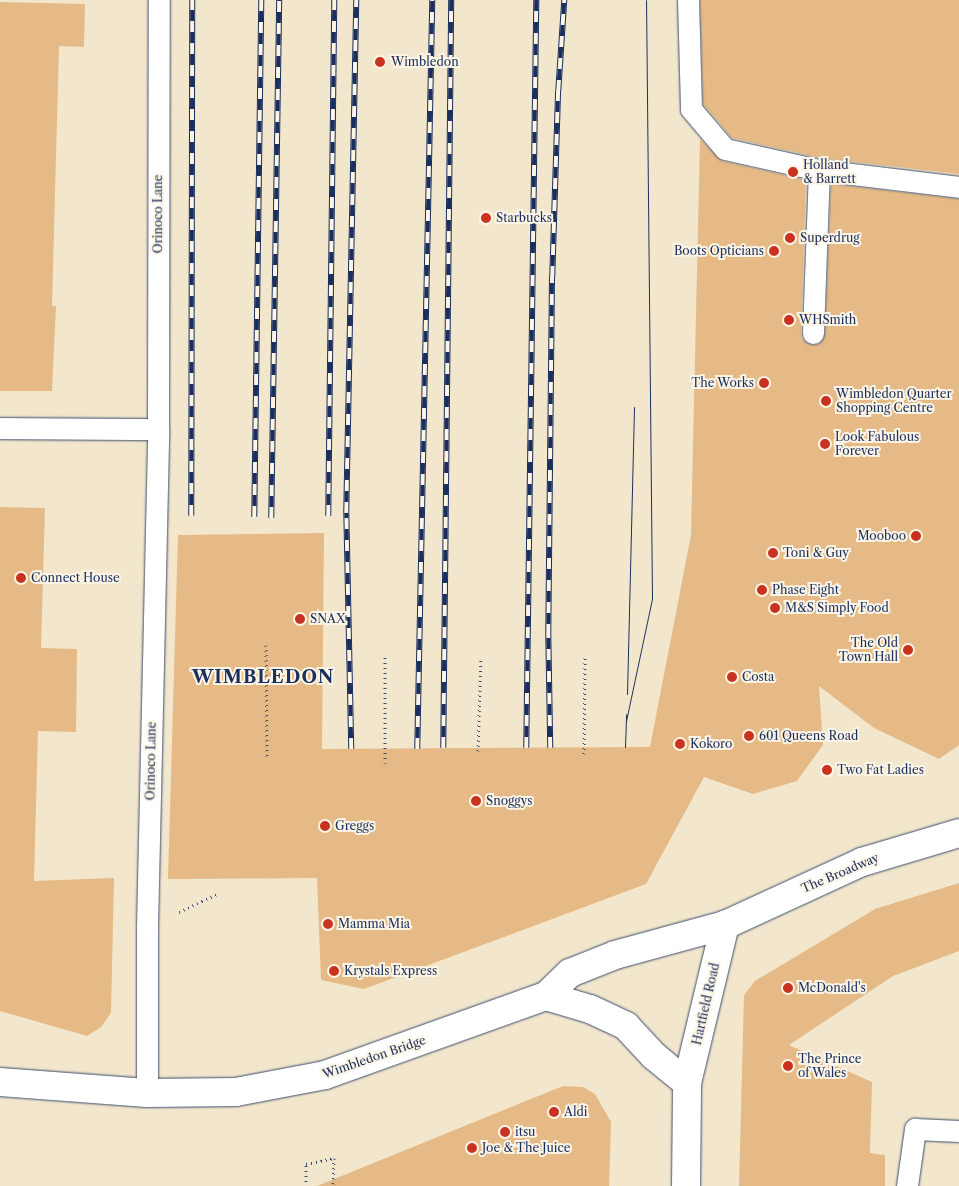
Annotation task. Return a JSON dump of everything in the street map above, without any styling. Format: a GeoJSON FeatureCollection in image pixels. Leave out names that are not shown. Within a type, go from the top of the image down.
{"type":"FeatureCollection","features":[{"type":"Feature","properties":{"kind":"main road","name":"The Broadway"},"geometry":{"type":"LineString","coordinates":[[725,925],[862,862],[959,832]]}},
{"type":"Feature","properties":{"kind":"main road","name":"Wimbledon Bridge"},"geometry":{"type":"LineString","coordinates":[[0,1082],[147,1093],[236,1092],[325,1075],[546,996],[570,973],[645,945],[725,925]]}},
{"type":"Feature","properties":{"kind":"main road","name":"Hartfield Road"},"geometry":{"type":"LineString","coordinates":[[686,1186],[687,1083],[725,925]]}},
{"type":"Feature","properties":{"kind":"main road"},"geometry":{"type":"LineString","coordinates":[[546,996],[590,1009],[626,1026],[654,1056],[687,1083]]}},
{"type":"Feature","properties":{"kind":"lane","name":"Orinoco Lane"},"geometry":{"type":"LineString","coordinates":[[147,1093],[147,927],[158,429],[159,0]]}},
{"type":"Feature","properties":{"kind":"lane"},"geometry":{"type":"LineString","coordinates":[[688,0],[691,109],[725,148],[819,170],[959,187]]}},
{"type":"Feature","properties":{"kind":"lane"},"geometry":{"type":"LineString","coordinates":[[813,333],[819,170]]}},
{"type":"Feature","properties":{"kind":"lane"},"geometry":{"type":"LineString","coordinates":[[0,428],[158,429]]}},
{"type":"Feature","properties":{"kind":"lane"},"geometry":{"type":"LineString","coordinates":[[907,1186],[915,1129],[959,1131]]}},
{"type":"Feature","properties":{"kind":"path"},"geometry":{"type":"LineString","coordinates":[[266,646],[267,757]]}},
{"type":"Feature","properties":{"kind":"path"},"geometry":{"type":"LineString","coordinates":[[385,656],[385,763]]}},
{"type":"Feature","properties":{"kind":"path"},"geometry":{"type":"LineString","coordinates":[[478,751],[481,657]]}},
{"type":"Feature","properties":{"kind":"path"},"geometry":{"type":"LineString","coordinates":[[584,754],[585,657]]}},
{"type":"Feature","properties":{"kind":"path"},"geometry":{"type":"LineString","coordinates":[[147,927],[219,893]]}},
{"type":"Feature","properties":{"kind":"path"},"geometry":{"type":"LineString","coordinates":[[306,1186],[306,1164],[334,1158],[333,1186]]}},
{"type":"Feature","properties":{"kind":"building"},"geometry":{"type":"Polygon","coordinates":[[[700,0],[959,0],[959,174],[821,158],[732,138],[703,104],[700,0]]]}},
{"type":"Feature","properties":{"kind":"building"},"geometry":{"type":"Polygon","coordinates":[[[0,2],[85,4],[84,47],[59,46],[52,306],[56,306],[52,391],[0,391],[0,2]]]}},
{"type":"Feature","properties":{"kind":"building"},"geometry":{"type":"Polygon","coordinates":[[[700,139],[722,161],[806,180],[801,333],[802,339],[812,345],[819,344],[825,333],[831,184],[959,199],[959,745],[939,759],[874,728],[819,686],[823,745],[797,781],[753,794],[704,777],[646,884],[364,989],[321,980],[317,878],[168,879],[178,535],[324,533],[322,749],[650,747],[691,535],[700,139]]]}},
{"type":"Feature","properties":{"kind":"building"},"geometry":{"type":"Polygon","coordinates":[[[0,507],[45,508],[41,648],[77,649],[76,732],[38,731],[34,881],[114,878],[111,1013],[101,1027],[87,1036],[0,1011],[0,507]]]}},
{"type":"Feature","properties":{"kind":"building"},"geometry":{"type":"Polygon","coordinates":[[[959,883],[959,951],[893,976],[789,1045],[872,1082],[870,1153],[885,1155],[885,1186],[739,1186],[744,995],[755,981],[875,909],[959,883]]]}},
{"type":"Feature","properties":{"kind":"building"},"geometry":{"type":"Polygon","coordinates":[[[563,1086],[583,1087],[595,1094],[611,1122],[609,1186],[317,1186],[563,1086]]]}},
{"type":"Feature","properties":{"kind":"tram line"},"geometry":{"type":"LineString","coordinates":[[626,721],[652,599],[646,0]]}},
{"type":"Feature","properties":{"kind":"tram line"},"geometry":{"type":"LineString","coordinates":[[627,694],[634,407]]}},
{"type":"Feature","properties":{"kind":"tram line"},"geometry":{"type":"LineString","coordinates":[[625,747],[626,714]]}},
{"type":"Feature","properties":{"kind":"railway"},"geometry":{"type":"LineString","coordinates":[[191,516],[192,0]]}},
{"type":"Feature","properties":{"kind":"railway"},"geometry":{"type":"LineString","coordinates":[[254,517],[261,0]]}},
{"type":"Feature","properties":{"kind":"railway"},"geometry":{"type":"LineString","coordinates":[[271,518],[279,0]]}},
{"type":"Feature","properties":{"kind":"railway"},"geometry":{"type":"LineString","coordinates":[[328,516],[334,0]]}},
{"type":"Feature","properties":{"kind":"railway"},"geometry":{"type":"LineString","coordinates":[[351,749],[346,513],[356,0]]}},
{"type":"Feature","properties":{"kind":"railway"},"geometry":{"type":"LineString","coordinates":[[417,749],[432,0]]}},
{"type":"Feature","properties":{"kind":"railway"},"geometry":{"type":"LineString","coordinates":[[443,748],[451,0]]}},
{"type":"Feature","properties":{"kind":"railway"},"geometry":{"type":"LineString","coordinates":[[526,748],[536,0]]}},
{"type":"Feature","properties":{"kind":"railway"},"geometry":{"type":"LineString","coordinates":[[550,748],[548,635],[552,277],[558,91],[564,0]]}},
{"type":"Feature","properties":{"kind":"place","name":"Wimbledon"},"geometry":{"type":"Point","coordinates":[380,62]}},
{"type":"Feature","properties":{"kind":"place","name":"Holland & Barrett"},"geometry":{"type":"Point","coordinates":[793,172]}},
{"type":"Feature","properties":{"kind":"place","name":"Starbucks"},"geometry":{"type":"Point","coordinates":[486,218]}},
{"type":"Feature","properties":{"kind":"place","name":"Superdrug"},"geometry":{"type":"Point","coordinates":[790,238]}},
{"type":"Feature","properties":{"kind":"place","name":"Boots Opticians"},"geometry":{"type":"Point","coordinates":[774,251]}},
{"type":"Feature","properties":{"kind":"place","name":"WHSmith"},"geometry":{"type":"Point","coordinates":[789,320]}},
{"type":"Feature","properties":{"kind":"place","name":"The Works"},"geometry":{"type":"Point","coordinates":[764,383]}},
{"type":"Feature","properties":{"kind":"place","name":"Wimbledon Quarter Shopping Centre"},"geometry":{"type":"Point","coordinates":[826,401]}},
{"type":"Feature","properties":{"kind":"place","name":"Look Fabulous Forever"},"geometry":{"type":"Point","coordinates":[825,444]}},
{"type":"Feature","properties":{"kind":"place","name":"Mooboo"},"geometry":{"type":"Point","coordinates":[916,536]}},
{"type":"Feature","properties":{"kind":"place","name":"Toni & Guy"},"geometry":{"type":"Point","coordinates":[773,553]}},
{"type":"Feature","properties":{"kind":"place","name":"Connect House"},"geometry":{"type":"Point","coordinates":[21,578]}},
{"type":"Feature","properties":{"kind":"place","name":"Phase Eight"},"geometry":{"type":"Point","coordinates":[762,590]}},
{"type":"Feature","properties":{"kind":"place","name":"M&S Simply Food"},"geometry":{"type":"Point","coordinates":[775,608]}},
{"type":"Feature","properties":{"kind":"place","name":"SNAX"},"geometry":{"type":"Point","coordinates":[300,619]}},
{"type":"Feature","properties":{"kind":"place","name":"The Old Town Hall"},"geometry":{"type":"Point","coordinates":[908,650]}},
{"type":"Feature","properties":{"kind":"place","name":"Costa"},"geometry":{"type":"Point","coordinates":[732,677]}},
{"type":"Feature","properties":{"kind":"place","name":"601 Queens Road"},"geometry":{"type":"Point","coordinates":[749,736]}},
{"type":"Feature","properties":{"kind":"place","name":"Kokoro"},"geometry":{"type":"Point","coordinates":[680,744]}},
{"type":"Feature","properties":{"kind":"place","name":"Two Fat Ladies"},"geometry":{"type":"Point","coordinates":[827,770]}},
{"type":"Feature","properties":{"kind":"place","name":"Snoggys"},"geometry":{"type":"Point","coordinates":[476,801]}},
{"type":"Feature","properties":{"kind":"place","name":"Greggs"},"geometry":{"type":"Point","coordinates":[325,826]}},
{"type":"Feature","properties":{"kind":"place","name":"Mamma Mia"},"geometry":{"type":"Point","coordinates":[328,924]}},
{"type":"Feature","properties":{"kind":"place","name":"Krystals Express"},"geometry":{"type":"Point","coordinates":[334,971]}},
{"type":"Feature","properties":{"kind":"place","name":"McDonald's"},"geometry":{"type":"Point","coordinates":[788,988]}},
{"type":"Feature","properties":{"kind":"place","name":"The Prince of Wales"},"geometry":{"type":"Point","coordinates":[788,1066]}},
{"type":"Feature","properties":{"kind":"place","name":"Aldi"},"geometry":{"type":"Point","coordinates":[554,1112]}},
{"type":"Feature","properties":{"kind":"place","name":"itsu"},"geometry":{"type":"Point","coordinates":[505,1132]}},
{"type":"Feature","properties":{"kind":"place","name":"Joe & The Juice"},"geometry":{"type":"Point","coordinates":[472,1148]}},
{"type":"Feature","properties":{"kind":"district","name":"WIMBLEDON"},"geometry":{"type":"Point","coordinates":[263,677]}}]}
